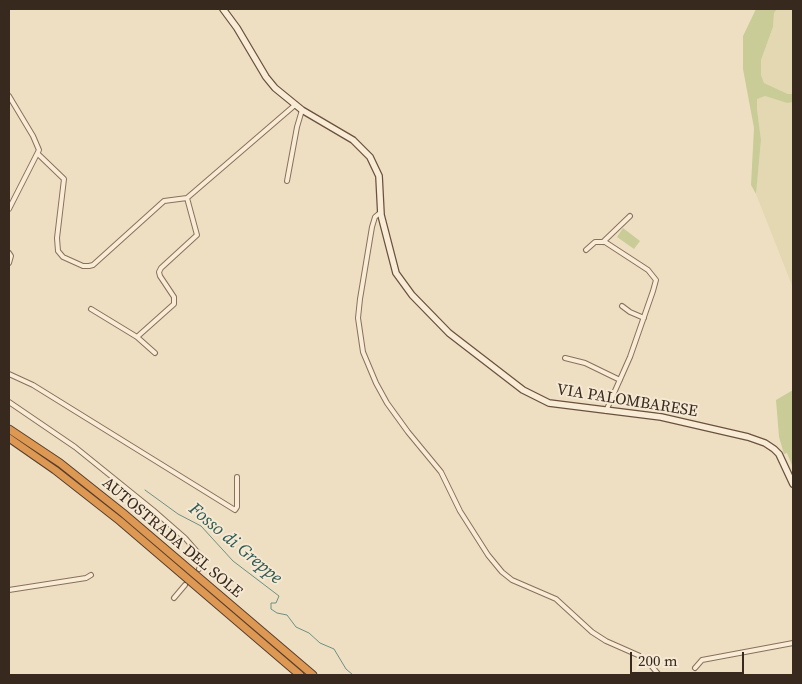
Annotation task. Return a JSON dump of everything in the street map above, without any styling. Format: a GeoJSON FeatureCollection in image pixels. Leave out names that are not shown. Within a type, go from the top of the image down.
{"type":"FeatureCollection","features":[{"type":"Feature","properties":{"kind":"highway","name":"AUTOSTRADA DEL SOLE"},"geometry":{"type":"LineString","coordinates":[[9,428],[60,463],[123,513],[313,675]]}},
{"type":"Feature","properties":{"kind":"highway","name":"AUTOSTRADA DEL SOLE"},"geometry":{"type":"LineString","coordinates":[[9,438],[55,470],[120,521],[300,675]]}},
{"type":"Feature","properties":{"kind":"main road","name":"VIA PALOMBARESE"},"geometry":{"type":"LineString","coordinates":[[223,9],[233,21],[269,82],[302,110],[351,138],[370,157],[379,174],[381,212],[396,276],[417,301],[449,333],[519,387],[537,398],[556,405],[666,418],[760,441],[770,446],[779,454],[793,484]]}},
{"type":"Feature","properties":{"kind":"street"},"geometry":{"type":"LineString","coordinates":[[9,96],[38,146],[38,154],[9,209]]}},
{"type":"Feature","properties":{"kind":"street"},"geometry":{"type":"LineString","coordinates":[[38,154],[64,179],[57,238],[58,250],[63,257],[88,267],[93,265],[164,201],[187,198],[295,105]]}},
{"type":"Feature","properties":{"kind":"street"},"geometry":{"type":"LineString","coordinates":[[287,181],[302,110]]}},
{"type":"Feature","properties":{"kind":"street"},"geometry":{"type":"LineString","coordinates":[[137,337],[174,302],[174,297],[159,273],[161,268],[197,235],[187,198]]}},
{"type":"Feature","properties":{"kind":"street"},"geometry":{"type":"LineString","coordinates":[[381,212],[375,217],[371,229],[358,315],[362,350],[387,403],[441,472],[460,511],[500,571],[514,580],[556,599],[592,632],[606,641],[637,654],[649,663],[659,675]]}},
{"type":"Feature","properties":{"kind":"street"},"geometry":{"type":"LineString","coordinates":[[603,242],[630,216]]}},
{"type":"Feature","properties":{"kind":"street"},"geometry":{"type":"LineString","coordinates":[[586,250],[595,242],[603,242],[654,276],[656,281],[644,318],[606,411]]}},
{"type":"Feature","properties":{"kind":"street"},"geometry":{"type":"LineString","coordinates":[[9,253],[11,257],[9,264]]}},
{"type":"Feature","properties":{"kind":"street"},"geometry":{"type":"LineString","coordinates":[[622,306],[629,312],[644,318]]}},
{"type":"Feature","properties":{"kind":"street"},"geometry":{"type":"LineString","coordinates":[[91,309],[137,337],[155,353]]}},
{"type":"Feature","properties":{"kind":"street"},"geometry":{"type":"LineString","coordinates":[[565,358],[585,363],[620,380]]}},
{"type":"Feature","properties":{"kind":"street"},"geometry":{"type":"LineString","coordinates":[[9,374],[33,385],[235,510],[237,506],[237,477]]}},
{"type":"Feature","properties":{"kind":"street"},"geometry":{"type":"LineString","coordinates":[[9,402],[79,450],[156,512],[185,538],[200,555],[202,561],[199,569]]}},
{"type":"Feature","properties":{"kind":"street"},"geometry":{"type":"LineString","coordinates":[[9,590],[86,578],[91,575]]}},
{"type":"Feature","properties":{"kind":"street"},"geometry":{"type":"LineString","coordinates":[[174,598],[185,585]]}},
{"type":"Feature","properties":{"kind":"street"},"geometry":{"type":"LineString","coordinates":[[695,668],[702,660],[793,643]]}},
{"type":"Feature","properties":{"kind":"shaded area"},"geometry":{"type":"Polygon","coordinates":[[[777,9],[793,9],[793,94],[788,94],[764,83],[761,75],[761,60],[773,27],[774,13],[777,9]]]}},
{"type":"Feature","properties":{"kind":"shaded area"},"geometry":{"type":"Polygon","coordinates":[[[765,96],[787,103],[793,102],[793,288],[756,194],[761,140],[757,98],[765,96]]]}},
{"type":"Feature","properties":{"kind":"green space"},"geometry":{"type":"Polygon","coordinates":[[[756,9],[777,9],[774,13],[773,27],[761,60],[761,75],[764,83],[788,94],[793,94],[793,102],[787,103],[765,96],[757,99],[761,140],[756,194],[751,185],[754,128],[743,69],[743,36],[756,9]]]}},
{"type":"Feature","properties":{"kind":"green space"},"geometry":{"type":"Polygon","coordinates":[[[623,228],[640,241],[634,249],[617,237],[623,228]]]}},
{"type":"Feature","properties":{"kind":"green space"},"geometry":{"type":"Polygon","coordinates":[[[793,390],[793,468],[787,453],[784,454],[779,437],[776,400],[793,390]]]}},
{"type":"Feature","properties":{"kind":"waterway","name":"Fosso di Greppe"},"geometry":{"type":"LineString","coordinates":[[145,490],[178,514],[201,526],[233,561],[279,596],[276,603],[271,603],[271,609],[277,613],[287,615],[296,627],[309,633],[320,643],[334,649],[346,669],[353,675]]}}]}
